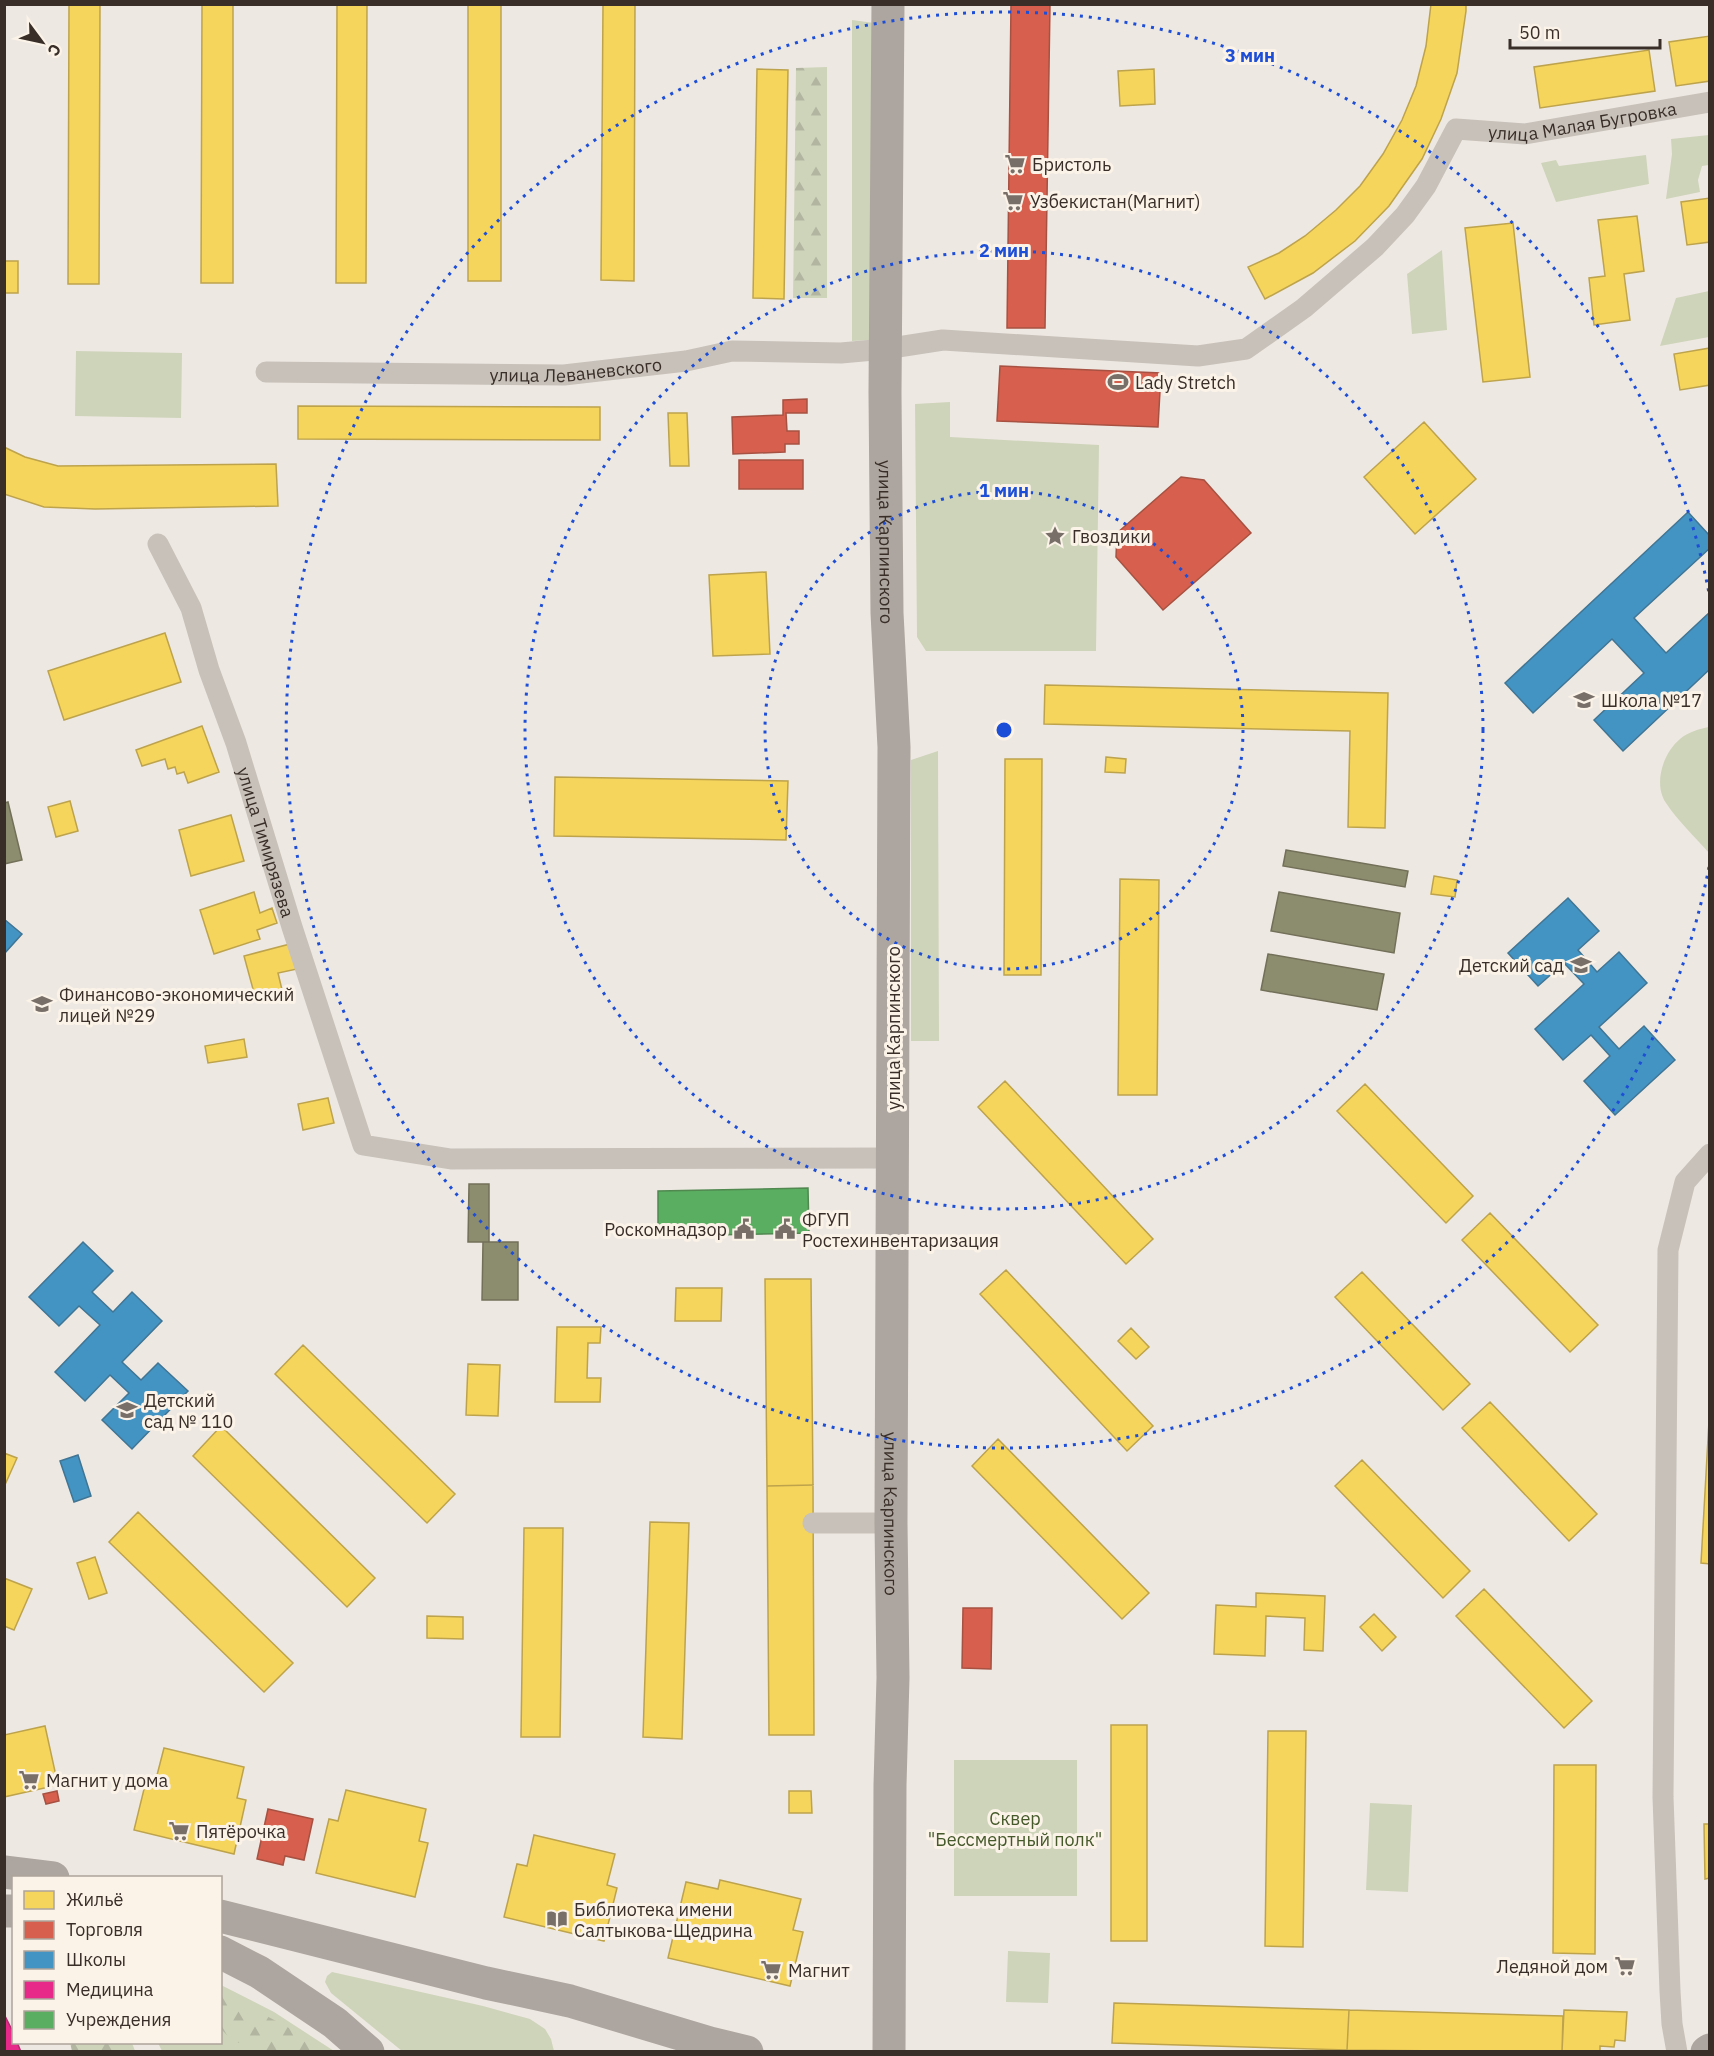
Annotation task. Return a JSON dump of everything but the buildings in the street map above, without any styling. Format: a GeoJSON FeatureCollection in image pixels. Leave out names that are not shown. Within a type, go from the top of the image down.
{"type":"FeatureCollection","features":[{"type":"Feature","properties":{"kind":"main road","name":"улица Карпинского"},"geometry":{"type":"LineString","coordinates":[[888,4],[885,349],[886,613],[894,747],[891,1522],[893,1678],[890,1785],[889,2052]]}},
{"type":"Feature","properties":{"kind":"main road"},"geometry":{"type":"LineString","coordinates":[[4,1872],[37,1876]]}},
{"type":"Feature","properties":{"kind":"main road"},"geometry":{"type":"LineString","coordinates":[[222,1917],[486,1983],[570,2001],[747,2052]]}},
{"type":"Feature","properties":{"kind":"main road"},"geometry":{"type":"LineString","coordinates":[[222,1953],[259,1972],[335,2023],[368,2052]]}},
{"type":"Feature","properties":{"kind":"main road"},"geometry":{"type":"LineString","coordinates":[[670,2052],[710,2043]]}},
{"type":"Feature","properties":{"kind":"street","name":"улица Малая Бугровка"},"geometry":{"type":"LineString","coordinates":[[1456,129],[1524,134],[1710,102]]}},
{"type":"Feature","properties":{"kind":"street","name":"улица Леваневского"},"geometry":{"type":"LineString","coordinates":[[266,372],[564,375],[686,361],[732,351],[842,353],[943,340],[1198,356],[1246,349],[1304,308],[1375,247],[1405,215],[1426,186],[1456,129]]}},
{"type":"Feature","properties":{"kind":"street","name":"улица Тимирязева"},"geometry":{"type":"LineString","coordinates":[[158,544],[191,608],[363,1145],[451,1159],[892,1158]]}},
{"type":"Feature","properties":{"kind":"street"},"geometry":{"type":"LineString","coordinates":[[1677,2052],[1670,1991],[1663,1787],[1668,1250],[1685,1182],[1710,1154]]}},
{"type":"Feature","properties":{"kind":"street"},"geometry":{"type":"LineString","coordinates":[[813,1523],[891,1522]]}},
{"type":"Feature","properties":{"kind":"green space"},"geometry":{"type":"Polygon","coordinates":[[[852,20],[874,23],[872,340],[852,341],[852,20]]]}},
{"type":"Feature","properties":{"kind":"green space"},"geometry":{"type":"Polygon","coordinates":[[[827,67],[827,298],[793,298],[796,68],[827,67]]]}},
{"type":"Feature","properties":{"kind":"green space"},"geometry":{"type":"Polygon","coordinates":[[[1709,135],[1709,165],[1702,166],[1698,180],[1700,192],[1666,199],[1672,154],[1671,139],[1709,135]]]}},
{"type":"Feature","properties":{"kind":"green space"},"geometry":{"type":"Polygon","coordinates":[[[1646,155],[1649,184],[1556,202],[1541,163],[1556,160],[1559,166],[1646,155]]]}},
{"type":"Feature","properties":{"kind":"green space"},"geometry":{"type":"Polygon","coordinates":[[[1442,250],[1447,330],[1412,334],[1407,274],[1442,250]]]}},
{"type":"Feature","properties":{"kind":"green space"},"geometry":{"type":"Polygon","coordinates":[[[1709,291],[1709,337],[1660,346],[1676,298],[1709,291]]]}},
{"type":"Feature","properties":{"kind":"green space"},"geometry":{"type":"Polygon","coordinates":[[[76,351],[182,353],[181,418],[75,416],[76,351]]]}},
{"type":"Feature","properties":{"kind":"green space"},"geometry":{"type":"Polygon","coordinates":[[[950,402],[950,437],[1099,445],[1096,651],[926,651],[917,637],[915,404],[950,402]]]}},
{"type":"Feature","properties":{"kind":"green space"},"geometry":{"type":"Polygon","coordinates":[[[1710,727],[1709,853],[1666,803],[1660,787],[1660,778],[1665,760],[1674,745],[1686,734],[1710,727]]]}},
{"type":"Feature","properties":{"kind":"green space"},"geometry":{"type":"Polygon","coordinates":[[[938,751],[939,1041],[911,1041],[911,760],[938,751]]]}},
{"type":"Feature","properties":{"kind":"green space","name":"Сквер \"Бессмертный полк\""},"geometry":{"type":"Polygon","coordinates":[[[954,1760],[1077,1760],[1077,1896],[954,1896],[954,1760]]]}},
{"type":"Feature","properties":{"kind":"green space"},"geometry":{"type":"Polygon","coordinates":[[[1370,1803],[1412,1805],[1408,1892],[1366,1890],[1370,1803]]]}},
{"type":"Feature","properties":{"kind":"green space"},"geometry":{"type":"Polygon","coordinates":[[[1008,1951],[1050,1953],[1048,2003],[1006,2002],[1008,1951]]]}},
{"type":"Feature","properties":{"kind":"green space"},"geometry":{"type":"Polygon","coordinates":[[[332,1972],[530,2019],[545,2029],[554,2051],[402,2051],[331,1993],[325,1982],[327,1976],[332,1972]]]}},
{"type":"Feature","properties":{"kind":"green space"},"geometry":{"type":"Polygon","coordinates":[[[222,1986],[274,2012],[334,2051],[162,2051],[158,2044],[222,2044],[222,1986]]]}},
{"type":"Feature","properties":{"kind":"green space"},"geometry":{"type":"Polygon","coordinates":[[[222,1992],[306,2037],[327,2051],[261,2051],[254,2041],[235,2043],[222,2030],[222,1992]]]}},
{"type":"Feature","properties":{"kind":"green space"},"geometry":{"type":"Polygon","coordinates":[[[70,2044],[132,2044],[135,2051],[72,2051],[70,2044]]]}},
{"type":"Feature","properties":{"kind":"place","name":"Бристоль"},"geometry":{"type":"Point","coordinates":[1015,164]}},
{"type":"Feature","properties":{"kind":"place","name":"Узбекистан(Магнит)"},"geometry":{"type":"Point","coordinates":[1013,201]}},
{"type":"Feature","properties":{"kind":"place","name":"Lady Stretch"},"geometry":{"type":"Point","coordinates":[1118,382]}},
{"type":"Feature","properties":{"kind":"place","name":"Гвоздики"},"geometry":{"type":"Point","coordinates":[1055,536]}},
{"type":"Feature","properties":{"kind":"place","name":"Школа №17"},"geometry":{"type":"Point","coordinates":[1584,700]}},
{"type":"Feature","properties":{"kind":"place","name":"Детский сад"},"geometry":{"type":"Point","coordinates":[1581,965]}},
{"type":"Feature","properties":{"kind":"place","name":"Финансово-экономический лицей №29"},"geometry":{"type":"Point","coordinates":[42,1004]}},
{"type":"Feature","properties":{"kind":"place","name":"Роскомнадзор"},"geometry":{"type":"Point","coordinates":[744,1229]}},
{"type":"Feature","properties":{"kind":"place","name":"ФГУП Ростехинвентаризация"},"geometry":{"type":"Point","coordinates":[785,1229]}},
{"type":"Feature","properties":{"kind":"place","name":"Детский сад № 110"},"geometry":{"type":"Point","coordinates":[127,1410]}},
{"type":"Feature","properties":{"kind":"place","name":"Магнит у дома"},"geometry":{"type":"Point","coordinates":[29,1780]}},
{"type":"Feature","properties":{"kind":"place","name":"Пятёрочка"},"geometry":{"type":"Point","coordinates":[179,1831]}},
{"type":"Feature","properties":{"kind":"place","name":"Библиотека имени Салтыкова-Щедрина"},"geometry":{"type":"Point","coordinates":[557,1919]}},
{"type":"Feature","properties":{"kind":"place","name":"Ледяной дом"},"geometry":{"type":"Point","coordinates":[1625,1966]}},
{"type":"Feature","properties":{"kind":"place","name":"Магнит"},"geometry":{"type":"Point","coordinates":[771,1970]}}]}
